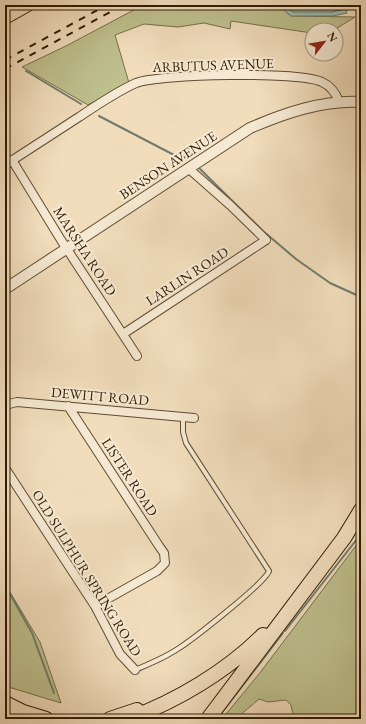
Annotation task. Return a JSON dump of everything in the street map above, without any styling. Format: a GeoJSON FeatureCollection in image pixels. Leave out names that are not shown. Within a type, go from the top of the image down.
{"type":"FeatureCollection","features":[{"type":"Feature","properties":{"kind":"highway"},"geometry":{"type":"LineString","coordinates":[[208,719],[344,538],[361,510]]}},
{"type":"Feature","properties":{"kind":"highway"},"geometry":{"type":"LineString","coordinates":[[128,719],[171,700],[222,668],[252,646],[297,600]]}},
{"type":"Feature","properties":{"kind":"highway"},"geometry":{"type":"LineString","coordinates":[[110,719],[160,700],[222,668]]}},
{"type":"Feature","properties":{"kind":"highway"},"geometry":{"type":"LineString","coordinates":[[5,703],[23,712],[46,719]]}},
{"type":"Feature","properties":{"kind":"main road"},"geometry":{"type":"LineString","coordinates":[[5,7],[9,5]]}},
{"type":"Feature","properties":{"kind":"main road"},"geometry":{"type":"LineString","coordinates":[[5,18],[28,5]]}},
{"type":"Feature","properties":{"kind":"street","name":"ARBUTUS AVENUE"},"geometry":{"type":"LineString","coordinates":[[8,162],[108,98],[142,81],[176,77],[300,76],[322,82],[330,86],[339,102]]}},
{"type":"Feature","properties":{"kind":"street","name":"BENSON AVENUE"},"geometry":{"type":"LineString","coordinates":[[5,289],[250,128],[273,118],[305,108],[339,102],[361,102]]}},
{"type":"Feature","properties":{"kind":"street","name":"MARSHA ROAD"},"geometry":{"type":"LineString","coordinates":[[8,162],[67,248],[137,356]]}},
{"type":"Feature","properties":{"kind":"street","name":"LARLIN ROAD"},"geometry":{"type":"LineString","coordinates":[[123,334],[266,240],[230,205],[188,168]]}},
{"type":"Feature","properties":{"kind":"street","name":"DEWITT ROAD"},"geometry":{"type":"LineString","coordinates":[[5,405],[17,402],[194,418]]}},
{"type":"Feature","properties":{"kind":"street","name":"LISTER ROAD"},"geometry":{"type":"LineString","coordinates":[[68,406],[164,554],[165,563],[157,571],[95,606]]}},
{"type":"Feature","properties":{"kind":"street","name":"OLD SULPHUR SPRING ROAD"},"geometry":{"type":"LineString","coordinates":[[5,468],[95,606],[120,654],[135,670]]}},
{"type":"Feature","properties":{"kind":"lane"},"geometry":{"type":"LineString","coordinates":[[135,670],[177,650],[252,591],[266,577],[269,571],[186,443],[183,432],[182,417]]}},
{"type":"Feature","properties":{"kind":"green space"},"geometry":{"type":"Polygon","coordinates":[[[143,5],[278,5],[291,16],[355,17],[344,24],[344,22],[304,22],[304,32],[231,21],[230,29],[204,23],[178,27],[144,24],[115,35],[129,83],[88,105],[22,67],[66,46],[143,5]]]}},
{"type":"Feature","properties":{"kind":"green space"},"geometry":{"type":"Polygon","coordinates":[[[361,539],[361,719],[294,719],[291,705],[286,700],[268,702],[259,699],[237,719],[222,719],[259,674],[361,539]]]}},
{"type":"Feature","properties":{"kind":"green space"},"geometry":{"type":"Polygon","coordinates":[[[5,584],[40,642],[61,703],[5,686],[5,584]]]}},
{"type":"Feature","properties":{"kind":"water"},"geometry":{"type":"Polygon","coordinates":[[[278,5],[345,5],[347,13],[333,16],[291,16],[278,5]]]}},
{"type":"Feature","properties":{"kind":"waterway"},"geometry":{"type":"LineString","coordinates":[[26,71],[81,104]]}},
{"type":"Feature","properties":{"kind":"waterway"},"geometry":{"type":"LineString","coordinates":[[99,116],[176,156],[188,158]]}},
{"type":"Feature","properties":{"kind":"waterway"},"geometry":{"type":"LineString","coordinates":[[200,169],[263,231],[296,259],[330,283],[361,297]]}},
{"type":"Feature","properties":{"kind":"waterway"},"geometry":{"type":"LineString","coordinates":[[358,490],[361,480]]}},
{"type":"Feature","properties":{"kind":"waterway"},"geometry":{"type":"LineString","coordinates":[[285,631],[361,534]]}},
{"type":"Feature","properties":{"kind":"waterway"},"geometry":{"type":"LineString","coordinates":[[5,585],[32,633],[54,693]]}},
{"type":"Feature","properties":{"kind":"waterway"},"geometry":{"type":"LineString","coordinates":[[217,719],[283,633]]}},
{"type":"Feature","properties":{"kind":"railway"},"geometry":{"type":"LineString","coordinates":[[5,60],[107,5]]}},
{"type":"Feature","properties":{"kind":"railway"},"geometry":{"type":"LineString","coordinates":[[5,69],[123,5]]}}]}
